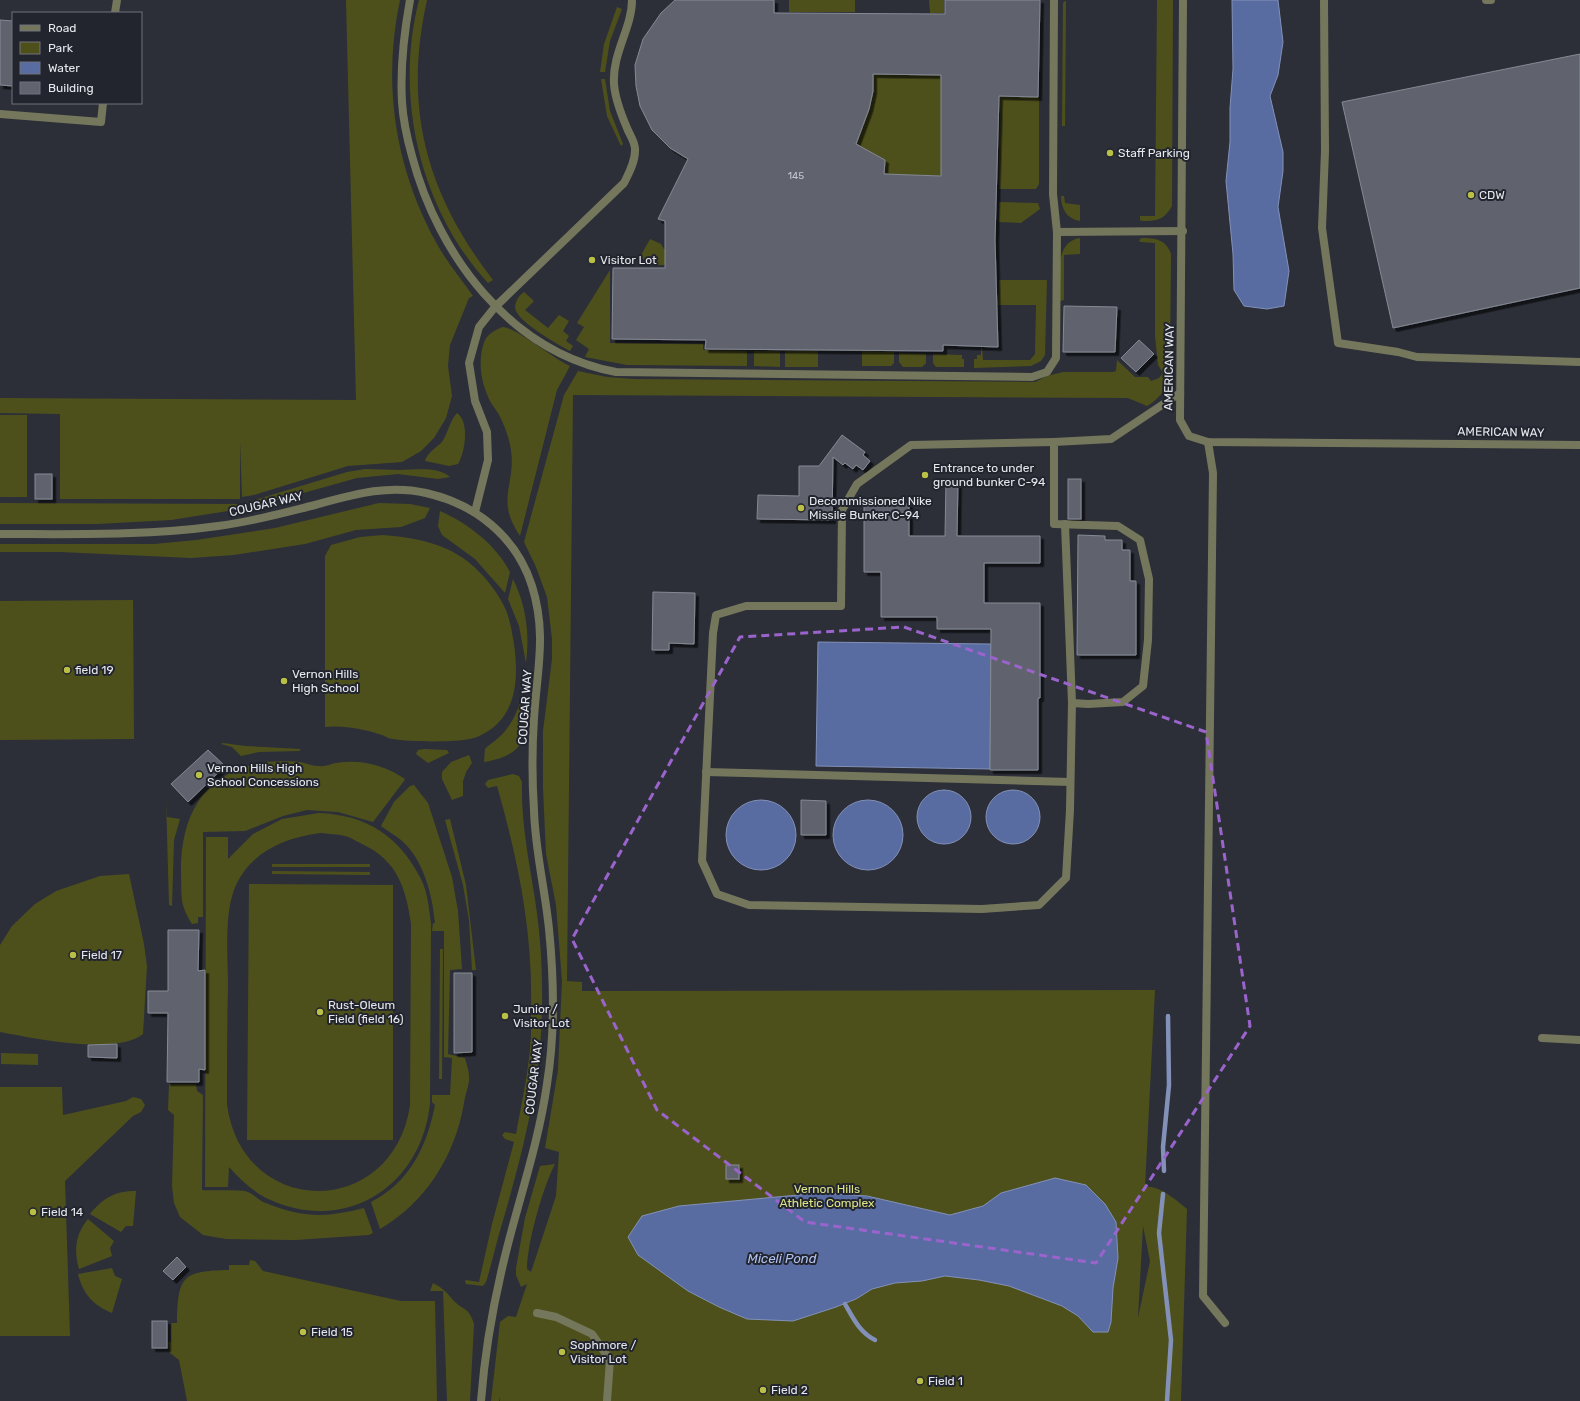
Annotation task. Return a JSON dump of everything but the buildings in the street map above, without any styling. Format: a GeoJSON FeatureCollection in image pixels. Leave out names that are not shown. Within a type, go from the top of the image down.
{"type":"FeatureCollection","features":[{"type":"Feature","properties":{"kind":"street"},"geometry":{"type":"LineString","coordinates":[[115,12],[117,0]]}},
{"type":"Feature","properties":{"kind":"street"},"geometry":{"type":"LineString","coordinates":[[410,0],[404,38],[401,72],[402,103],[408,140],[418,177],[426,199],[447,242],[495,307],[548,347],[566,357],[595,368],[616,372],[1032,377],[1047,372],[1056,358],[1057,232],[1053,194],[1054,0]]}},
{"type":"Feature","properties":{"kind":"street"},"geometry":{"type":"LineString","coordinates":[[475,512],[488,460],[486,432],[475,401],[469,362],[479,327],[495,307],[579,227],[624,182],[628,176],[636,151],[618,104],[614,75],[617,51],[632,9],[632,0]]}},
{"type":"Feature","properties":{"kind":"street","name":"AMERICAN WAY"},"geometry":{"type":"LineString","coordinates":[[1183,0],[1183,231],[1180,420],[1189,436],[1208,442],[1580,445]]}},
{"type":"Feature","properties":{"kind":"street"},"geometry":{"type":"LineString","coordinates":[[1324,0],[1325,151],[1322,228],[1338,343],[1398,352],[1418,357],[1580,362]]}},
{"type":"Feature","properties":{"kind":"street"},"geometry":{"type":"LineString","coordinates":[[1486,0],[1491,0]]}},
{"type":"Feature","properties":{"kind":"street"},"geometry":{"type":"LineString","coordinates":[[0,114],[101,122],[104,104]]}},
{"type":"Feature","properties":{"kind":"street"},"geometry":{"type":"LineString","coordinates":[[1057,232],[1183,231]]}},
{"type":"Feature","properties":{"kind":"street"},"geometry":{"type":"LineString","coordinates":[[1065,524],[1072,703],[1066,878],[1039,905],[982,910],[749,905],[717,894],[702,861],[713,633],[716,615],[746,606],[841,606],[842,510],[857,484],[911,445],[1054,442],[1111,439],[1180,393]]}},
{"type":"Feature","properties":{"kind":"street"},"geometry":{"type":"LineString","coordinates":[[1054,442],[1054,524],[1118,526],[1140,540],[1149,579],[1148,640],[1143,686],[1123,702],[1088,704],[1072,703]]}},
{"type":"Feature","properties":{"kind":"street"},"geometry":{"type":"LineString","coordinates":[[1208,442],[1213,472],[1204,1296],[1225,1323]]}},
{"type":"Feature","properties":{"kind":"street","name":"COUGAR WAY"},"geometry":{"type":"LineString","coordinates":[[0,534],[120,534],[191,529],[270,516],[352,494],[386,489],[421,492],[443,497],[475,512],[495,526],[518,556],[531,584],[539,618],[541,654],[533,720],[534,807],[535,834],[549,928],[552,981],[548,1081],[534,1152],[507,1247],[493,1309],[484,1360],[481,1401]]}},
{"type":"Feature","properties":{"kind":"street"},"geometry":{"type":"LineString","coordinates":[[706,772],[1070,782]]}},
{"type":"Feature","properties":{"kind":"street"},"geometry":{"type":"LineString","coordinates":[[1542,1038],[1580,1040]]}},
{"type":"Feature","properties":{"kind":"street"},"geometry":{"type":"LineString","coordinates":[[537,1313],[556,1317],[592,1334],[610,1360],[606,1401]]}},
{"type":"Feature","properties":{"kind":"highlighted area"},"geometry":{"type":"Polygon","coordinates":[[[904,627],[1206,732],[1250,1026],[1096,1263],[805,1222],[657,1110],[572,939],[740,637],[904,627]]]}},
{"type":"Feature","properties":{"kind":"green space"},"geometry":{"type":"Polygon","coordinates":[[[346,0],[400,0],[392,63],[396,125],[402,156],[411,186],[437,244],[473,296],[469,298],[450,345],[448,366],[452,396],[446,418],[434,438],[421,451],[402,462],[348,466],[254,495],[242,497],[240,441],[240,499],[60,499],[60,414],[0,413],[0,398],[356,400],[346,0]]]}},
{"type":"Feature","properties":{"kind":"green space"},"geometry":{"type":"Polygon","coordinates":[[[419,0],[427,0],[420,39],[418,77],[420,113],[426,148],[436,182],[451,215],[470,247],[493,280],[488,283],[464,254],[445,221],[430,187],[419,150],[412,113],[410,75],[412,37],[419,0]]]}},
{"type":"Feature","properties":{"kind":"green space"},"geometry":{"type":"Polygon","coordinates":[[[789,0],[855,0],[855,12],[789,12],[789,0]]]}},
{"type":"Feature","properties":{"kind":"green space"},"geometry":{"type":"Polygon","coordinates":[[[929,0],[944,0],[944,13],[930,13],[929,0]]]}},
{"type":"Feature","properties":{"kind":"green space"},"geometry":{"type":"Polygon","coordinates":[[[1157,0],[1173,0],[1172,206],[1160,219],[1142,221],[1140,220],[1140,216],[1155,216],[1157,0]]]}},
{"type":"Feature","properties":{"kind":"green space"},"geometry":{"type":"Polygon","coordinates":[[[1065,1],[1065,126],[1062,126],[1063,3],[1065,1]]]}},
{"type":"Feature","properties":{"kind":"green space"},"geometry":{"type":"Polygon","coordinates":[[[617,7],[622,9],[610,41],[605,72],[600,72],[604,44],[617,7]]]}},
{"type":"Feature","properties":{"kind":"green space"},"geometry":{"type":"Polygon","coordinates":[[[873,74],[941,75],[941,176],[884,174],[885,160],[856,144],[868,110],[873,74]]]}},
{"type":"Feature","properties":{"kind":"green space"},"geometry":{"type":"Polygon","coordinates":[[[601,79],[605,79],[610,111],[623,144],[621,146],[607,116],[601,79]]]}},
{"type":"Feature","properties":{"kind":"green space"},"geometry":{"type":"Polygon","coordinates":[[[1000,97],[1039,97],[1039,184],[1036,189],[999,189],[1000,97]]]}},
{"type":"Feature","properties":{"kind":"green space"},"geometry":{"type":"Polygon","coordinates":[[[1061,196],[1064,196],[1065,203],[1080,205],[1080,221],[1068,216],[1062,205],[1061,196]]]}},
{"type":"Feature","properties":{"kind":"green space"},"geometry":{"type":"Polygon","coordinates":[[[999,202],[1038,203],[1040,209],[1021,223],[999,222],[999,202]]]}},
{"type":"Feature","properties":{"kind":"green space"},"geometry":{"type":"Polygon","coordinates":[[[1080,238],[1080,254],[1064,255],[1064,300],[1060,301],[1059,273],[1062,254],[1065,247],[1071,241],[1080,238]]]}},
{"type":"Feature","properties":{"kind":"green space","name":"Vernon Hills Athletic Complex"},"geometry":{"type":"Polygon","coordinates":[[[1141,238],[1159,240],[1166,245],[1171,254],[1170,361],[1166,361],[1166,365],[1170,366],[1169,373],[1167,384],[1161,394],[1147,406],[1128,398],[573,395],[567,981],[582,982],[582,991],[1155,990],[1145,1187],[1156,1188],[1162,1191],[1187,1209],[1181,1401],[500,1401],[500,1397],[499,1401],[491,1401],[500,1322],[508,1316],[516,1317],[527,1284],[521,1287],[516,1275],[516,1268],[525,1218],[540,1166],[555,1164],[536,1215],[527,1269],[531,1272],[556,1196],[559,1152],[545,1148],[558,1070],[562,981],[556,905],[546,854],[543,788],[543,731],[552,659],[552,639],[547,597],[536,567],[524,542],[564,395],[578,371],[607,377],[634,379],[1035,382],[1047,376],[1063,372],[1113,372],[1116,371],[1117,360],[1135,377],[1148,377],[1151,381],[1159,378],[1163,373],[1158,365],[1155,336],[1155,243],[1139,241],[1141,238]],[[1143,1226],[1138,1318],[1150,1261],[1143,1226]]]}},
{"type":"Feature","properties":{"kind":"green space"},"geometry":{"type":"Polygon","coordinates":[[[650,239],[661,244],[664,249],[668,249],[668,265],[652,265],[640,257],[650,239]]]}},
{"type":"Feature","properties":{"kind":"green space"},"geometry":{"type":"Polygon","coordinates":[[[610,270],[610,343],[703,344],[703,350],[747,351],[747,366],[627,365],[585,357],[589,349],[576,340],[584,327],[577,323],[610,270]]]}},
{"type":"Feature","properties":{"kind":"green space"},"geometry":{"type":"Polygon","coordinates":[[[999,280],[1047,280],[1045,355],[1041,361],[1031,366],[974,368],[974,359],[977,359],[977,355],[981,355],[981,347],[983,360],[1030,360],[1035,354],[1036,305],[998,305],[999,280]]]}},
{"type":"Feature","properties":{"kind":"green space"},"geometry":{"type":"Polygon","coordinates":[[[524,292],[534,301],[525,310],[548,328],[559,315],[569,321],[563,331],[569,336],[566,341],[573,346],[570,351],[525,322],[516,311],[515,306],[518,297],[524,292]]]}},
{"type":"Feature","properties":{"kind":"green space"},"geometry":{"type":"Polygon","coordinates":[[[502,327],[508,328],[525,337],[570,366],[557,390],[520,536],[513,523],[507,502],[512,463],[508,435],[498,413],[488,397],[481,374],[481,353],[485,340],[502,327]]]}},
{"type":"Feature","properties":{"kind":"green space"},"geometry":{"type":"Polygon","coordinates":[[[754,351],[780,351],[780,367],[754,366],[754,351]]]}},
{"type":"Feature","properties":{"kind":"green space"},"geometry":{"type":"Polygon","coordinates":[[[785,351],[818,351],[818,367],[785,367],[785,351]]]}},
{"type":"Feature","properties":{"kind":"green space"},"geometry":{"type":"Polygon","coordinates":[[[862,351],[894,352],[894,363],[891,366],[862,366],[862,351]]]}},
{"type":"Feature","properties":{"kind":"green space"},"geometry":{"type":"Polygon","coordinates":[[[899,353],[926,354],[926,363],[922,367],[903,367],[899,362],[899,353]]]}},
{"type":"Feature","properties":{"kind":"green space"},"geometry":{"type":"Polygon","coordinates":[[[933,354],[962,355],[962,359],[964,359],[964,367],[936,367],[933,363],[933,354]]]}},
{"type":"Feature","properties":{"kind":"green space"},"geometry":{"type":"Polygon","coordinates":[[[457,413],[464,423],[465,430],[463,453],[458,464],[449,466],[425,461],[430,453],[442,442],[457,413]]]}},
{"type":"Feature","properties":{"kind":"green space"},"geometry":{"type":"Polygon","coordinates":[[[0,415],[27,415],[27,497],[0,497],[0,415]]]}},
{"type":"Feature","properties":{"kind":"green space"},"geometry":{"type":"Polygon","coordinates":[[[365,469],[433,470],[439,471],[450,477],[438,479],[398,474],[357,478],[271,502],[228,511],[171,520],[97,524],[0,524],[0,503],[242,504],[347,472],[365,469]]]}},
{"type":"Feature","properties":{"kind":"green space"},"geometry":{"type":"Polygon","coordinates":[[[379,503],[410,504],[430,508],[425,518],[401,527],[356,530],[305,544],[234,555],[191,558],[60,552],[0,552],[0,544],[154,544],[196,540],[275,528],[379,503]]]}},
{"type":"Feature","properties":{"kind":"green space"},"geometry":{"type":"Polygon","coordinates":[[[440,511],[471,529],[497,552],[510,572],[505,593],[475,559],[442,535],[438,526],[440,511]]]}},
{"type":"Feature","properties":{"kind":"green space"},"geometry":{"type":"Polygon","coordinates":[[[383,535],[424,541],[454,552],[481,574],[492,586],[504,606],[512,630],[514,644],[516,672],[515,685],[508,710],[490,730],[477,737],[449,741],[411,741],[392,739],[361,729],[325,727],[325,556],[331,545],[360,537],[383,535]]]}},
{"type":"Feature","properties":{"kind":"green space"},"geometry":{"type":"Polygon","coordinates":[[[513,579],[521,599],[526,620],[526,663],[519,626],[508,599],[513,579]]]}},
{"type":"Feature","properties":{"kind":"green space","name":"field 19"},"geometry":{"type":"Polygon","coordinates":[[[133,600],[134,739],[0,740],[0,601],[133,600]]]}},
{"type":"Feature","properties":{"kind":"green space"},"geometry":{"type":"Polygon","coordinates":[[[523,692],[521,743],[509,754],[484,762],[485,749],[502,735],[510,724],[517,711],[523,692]]]}},
{"type":"Feature","properties":{"kind":"green space"},"geometry":{"type":"Polygon","coordinates":[[[221,744],[245,746],[301,749],[299,751],[259,752],[241,756],[232,747],[221,744]]]}},
{"type":"Feature","properties":{"kind":"green space"},"geometry":{"type":"Polygon","coordinates":[[[418,750],[447,750],[449,753],[428,763],[416,754],[418,750]]]}},
{"type":"Feature","properties":{"kind":"green space"},"geometry":{"type":"Polygon","coordinates":[[[469,755],[472,763],[466,772],[463,781],[463,796],[452,800],[442,779],[442,772],[451,762],[469,755]]]}},
{"type":"Feature","properties":{"kind":"green space"},"geometry":{"type":"Polygon","coordinates":[[[263,762],[300,762],[315,766],[326,766],[345,762],[372,764],[389,770],[405,779],[373,822],[338,812],[307,810],[283,816],[245,831],[203,832],[203,917],[198,917],[198,923],[192,924],[185,911],[181,894],[182,853],[185,834],[191,816],[199,800],[210,787],[225,776],[242,768],[263,762]]]}},
{"type":"Feature","properties":{"kind":"green space"},"geometry":{"type":"Polygon","coordinates":[[[513,774],[519,776],[522,782],[527,852],[540,940],[542,1018],[536,1078],[525,1136],[488,1275],[483,1286],[466,1284],[465,1281],[479,1282],[492,1224],[514,1142],[505,1139],[502,1135],[505,1132],[516,1134],[527,1074],[531,1029],[531,1014],[520,1014],[517,1011],[519,1009],[531,1009],[531,980],[527,924],[518,869],[497,786],[488,788],[485,784],[488,780],[513,774]]]}},
{"type":"Feature","properties":{"kind":"green space"},"geometry":{"type":"Polygon","coordinates":[[[414,785],[428,803],[452,877],[458,911],[462,969],[450,970],[448,1054],[465,1058],[469,1071],[469,1079],[460,1123],[454,1141],[436,1176],[411,1205],[380,1229],[371,1202],[385,1194],[396,1184],[415,1161],[422,1148],[432,1120],[435,1105],[432,1102],[432,1095],[450,1095],[452,1058],[444,1057],[444,931],[432,931],[433,923],[435,923],[432,901],[426,878],[416,857],[401,840],[381,826],[394,802],[410,786],[414,785]]]}},
{"type":"Feature","properties":{"kind":"green space"},"geometry":{"type":"Polygon","coordinates":[[[166,798],[167,817],[180,819],[174,840],[172,906],[169,905],[166,798]]]}},
{"type":"Feature","properties":{"kind":"green space"},"geometry":{"type":"Polygon","coordinates":[[[319,813],[336,815],[367,823],[380,831],[403,851],[421,879],[427,895],[431,924],[430,1103],[424,1133],[412,1159],[395,1180],[374,1196],[350,1207],[323,1211],[295,1208],[266,1198],[246,1184],[229,1167],[228,1187],[205,1187],[206,837],[228,837],[228,859],[253,834],[282,819],[319,813]],[[320,833],[306,835],[280,843],[258,857],[248,866],[240,877],[231,900],[227,938],[227,1105],[239,1142],[260,1169],[287,1185],[318,1191],[348,1186],[376,1170],[398,1143],[410,1106],[411,924],[403,887],[392,867],[384,858],[374,851],[347,837],[320,833]]]}},
{"type":"Feature","properties":{"kind":"green space"},"geometry":{"type":"Polygon","coordinates":[[[450,819],[466,885],[476,970],[472,970],[469,920],[463,885],[445,820],[450,819]]]}},
{"type":"Feature","properties":{"kind":"green space"},"geometry":{"type":"Polygon","coordinates":[[[272,864],[370,864],[370,867],[272,867],[272,864]]]}},
{"type":"Feature","properties":{"kind":"green space"},"geometry":{"type":"Polygon","coordinates":[[[272,871],[370,872],[370,875],[272,874],[272,871]]]}},
{"type":"Feature","properties":{"kind":"green space","name":"Field 17"},"geometry":{"type":"Polygon","coordinates":[[[129,874],[144,944],[147,966],[143,1034],[130,1040],[114,1044],[95,1045],[74,1044],[0,1032],[0,945],[12,926],[35,904],[56,891],[100,876],[129,874]]]}},
{"type":"Feature","properties":{"kind":"green space","name":"Rust-Oleum Field (field 16)"},"geometry":{"type":"Polygon","coordinates":[[[249,884],[393,885],[393,1140],[247,1140],[249,884]]]}},
{"type":"Feature","properties":{"kind":"green space"},"geometry":{"type":"Polygon","coordinates":[[[440,949],[443,949],[442,1079],[439,1079],[440,949]]]}},
{"type":"Feature","properties":{"kind":"green space"},"geometry":{"type":"Polygon","coordinates":[[[1,1053],[38,1054],[38,1065],[1,1064],[1,1053]]]}},
{"type":"Feature","properties":{"kind":"green space"},"geometry":{"type":"Polygon","coordinates":[[[169,1084],[196,1084],[197,1091],[203,1095],[202,1190],[244,1191],[250,1193],[263,1202],[302,1214],[337,1214],[364,1208],[373,1233],[369,1235],[296,1240],[226,1239],[203,1235],[180,1217],[174,1203],[172,1186],[174,1115],[168,1110],[169,1084]]]}},
{"type":"Feature","properties":{"kind":"green space","name":"Field 14"},"geometry":{"type":"Polygon","coordinates":[[[0,1087],[62,1087],[63,1115],[126,1101],[133,1097],[141,1099],[145,1105],[141,1112],[133,1116],[65,1181],[70,1336],[0,1336],[0,1087]]]}},
{"type":"Feature","properties":{"kind":"green space"},"geometry":{"type":"Polygon","coordinates":[[[136,1191],[133,1226],[126,1226],[121,1232],[90,1214],[110,1196],[122,1192],[136,1191]]]}},
{"type":"Feature","properties":{"kind":"green space"},"geometry":{"type":"Polygon","coordinates":[[[88,1219],[114,1241],[110,1248],[112,1256],[79,1269],[76,1255],[78,1237],[88,1219]]]}},
{"type":"Feature","properties":{"kind":"green space","name":"Field 15"},"geometry":{"type":"Polygon","coordinates":[[[250,1260],[255,1261],[263,1271],[401,1301],[435,1301],[437,1401],[187,1401],[179,1360],[170,1353],[168,1342],[171,1342],[171,1323],[177,1323],[179,1295],[182,1286],[186,1279],[192,1275],[201,1272],[229,1270],[229,1265],[249,1265],[250,1260]]]}},
{"type":"Feature","properties":{"kind":"green space"},"geometry":{"type":"Polygon","coordinates":[[[112,1268],[115,1276],[122,1279],[112,1313],[99,1306],[90,1298],[80,1281],[78,1274],[112,1268]]]}},
{"type":"Feature","properties":{"kind":"green space"},"geometry":{"type":"Polygon","coordinates":[[[433,1283],[442,1289],[468,1312],[474,1324],[470,1401],[447,1401],[443,1291],[430,1291],[433,1283]]]}},
{"type":"Feature","properties":{"kind":"water"},"geometry":{"type":"Polygon","coordinates":[[[1232,0],[1278,0],[1283,42],[1278,75],[1270,96],[1283,152],[1283,171],[1278,207],[1289,271],[1284,306],[1267,309],[1244,306],[1234,290],[1233,254],[1226,181],[1230,142],[1230,108],[1233,69],[1232,0]]]}},
{"type":"Feature","properties":{"kind":"water"},"geometry":{"type":"Polygon","coordinates":[[[818,642],[991,644],[990,769],[816,766],[818,642]]]}},
{"type":"Feature","properties":{"kind":"water"},"geometry":{"type":"Polygon","coordinates":[[[944,790],[954,792],[963,798],[969,807],[971,817],[969,827],[963,836],[954,842],[944,844],[934,842],[925,836],[919,827],[917,817],[919,807],[925,798],[934,792],[944,790]]]}},
{"type":"Feature","properties":{"kind":"water"},"geometry":{"type":"Polygon","coordinates":[[[1013,790],[1023,792],[1032,798],[1038,807],[1040,817],[1038,827],[1032,836],[1023,842],[1013,844],[1003,842],[994,836],[988,827],[986,817],[988,807],[994,798],[1003,792],[1013,790]]]}},
{"type":"Feature","properties":{"kind":"water"},"geometry":{"type":"Polygon","coordinates":[[[761,800],[774,803],[786,810],[793,822],[796,835],[793,848],[786,860],[774,867],[761,870],[748,867],[736,860],[729,848],[726,835],[729,822],[736,810],[748,803],[761,800]]]}},
{"type":"Feature","properties":{"kind":"water"},"geometry":{"type":"Polygon","coordinates":[[[868,800],[881,803],[893,810],[900,822],[903,835],[900,848],[893,860],[881,867],[868,870],[855,867],[843,860],[836,848],[833,835],[836,822],[843,810],[855,803],[868,800]]]}},
{"type":"Feature","properties":{"kind":"water","name":"Miceli Pond"},"geometry":{"type":"Polygon","coordinates":[[[1055,1178],[1086,1185],[1105,1204],[1116,1222],[1118,1258],[1113,1288],[1111,1322],[1108,1332],[1093,1332],[1078,1316],[1062,1306],[1009,1286],[979,1280],[945,1276],[922,1281],[895,1283],[872,1289],[856,1299],[793,1321],[747,1319],[688,1291],[638,1255],[628,1237],[642,1216],[679,1206],[820,1193],[867,1196],[950,1215],[983,1206],[1001,1193],[1055,1178]]]}},
{"type":"Feature","properties":{"kind":"waterway"},"geometry":{"type":"LineString","coordinates":[[1164,1171],[1163,1147],[1169,1085],[1168,1016]]}},
{"type":"Feature","properties":{"kind":"waterway"},"geometry":{"type":"LineString","coordinates":[[1163,1194],[1159,1233],[1171,1340],[1167,1401]]}},
{"type":"Feature","properties":{"kind":"waterway"},"geometry":{"type":"LineString","coordinates":[[845,1304],[861,1329],[875,1340]]}},
{"type":"Feature","properties":{"kind":"place","name":"Staff Parking"},"geometry":{"type":"Point","coordinates":[1110,153]}},
{"type":"Feature","properties":{"kind":"place","name":"CDW"},"geometry":{"type":"Point","coordinates":[1471,195]}},
{"type":"Feature","properties":{"kind":"place","name":"Visitor Lot"},"geometry":{"type":"Point","coordinates":[592,260]}},
{"type":"Feature","properties":{"kind":"place","name":"Entrance to under ground bunker C-94"},"geometry":{"type":"Point","coordinates":[925,475]}},
{"type":"Feature","properties":{"kind":"place","name":"Decommissioned Nike Missile Bunker C-94"},"geometry":{"type":"Point","coordinates":[801,508]}},
{"type":"Feature","properties":{"kind":"place","name":"field 19"},"geometry":{"type":"Point","coordinates":[67,670]}},
{"type":"Feature","properties":{"kind":"place","name":"Vernon Hills High School"},"geometry":{"type":"Point","coordinates":[284,681]}},
{"type":"Feature","properties":{"kind":"place","name":"Vernon Hills High School Concessions"},"geometry":{"type":"Point","coordinates":[199,775]}},
{"type":"Feature","properties":{"kind":"place","name":"Field 17"},"geometry":{"type":"Point","coordinates":[73,955]}},
{"type":"Feature","properties":{"kind":"place","name":"Rust-Oleum Field (field 16)"},"geometry":{"type":"Point","coordinates":[320,1012]}},
{"type":"Feature","properties":{"kind":"place","name":"Junior / Visitor Lot"},"geometry":{"type":"Point","coordinates":[505,1016]}},
{"type":"Feature","properties":{"kind":"place","name":"Field 14"},"geometry":{"type":"Point","coordinates":[33,1212]}},
{"type":"Feature","properties":{"kind":"place","name":"Field 15"},"geometry":{"type":"Point","coordinates":[303,1332]}},
{"type":"Feature","properties":{"kind":"place","name":"Sophmore / Visitor Lot"},"geometry":{"type":"Point","coordinates":[562,1352]}},
{"type":"Feature","properties":{"kind":"place","name":"Field 1"},"geometry":{"type":"Point","coordinates":[920,1381]}},
{"type":"Feature","properties":{"kind":"place","name":"Field 2"},"geometry":{"type":"Point","coordinates":[763,1390]}}]}
